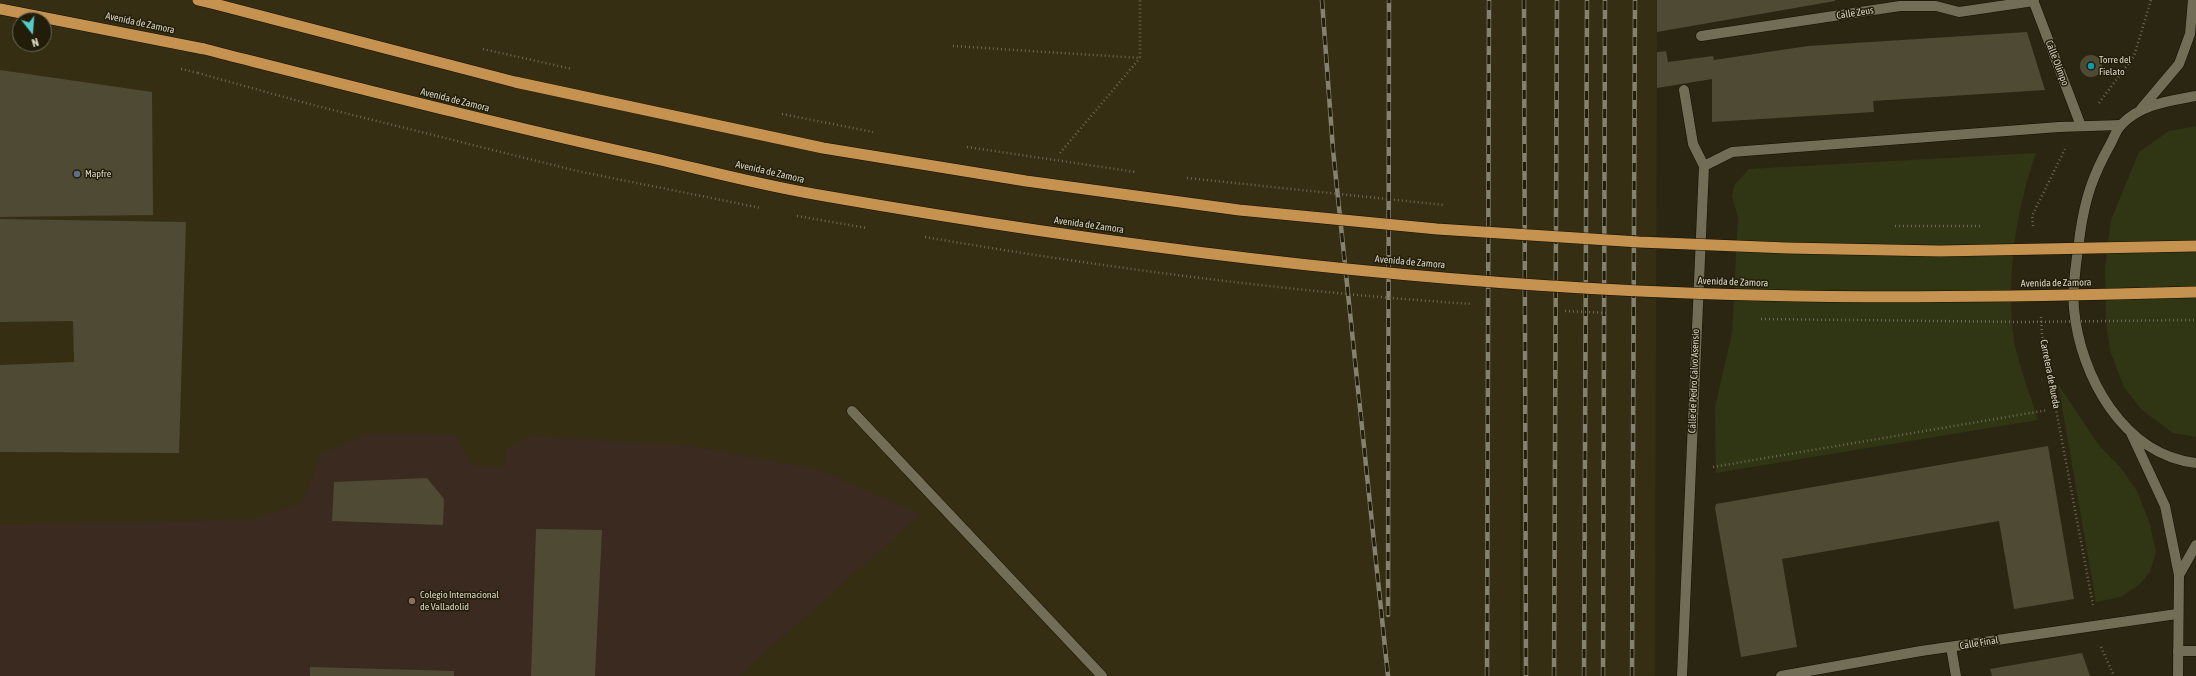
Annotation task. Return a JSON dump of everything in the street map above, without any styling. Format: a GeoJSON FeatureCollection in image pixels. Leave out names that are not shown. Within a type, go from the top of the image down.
{"type":"FeatureCollection","features":[{"type":"Feature","properties":{"kind":"highway"},"geometry":{"type":"LineString","coordinates":[[198,0],[515,82],[823,148],[1026,181],[1239,210],[1437,229],[1639,242],[1787,248],[1940,251],[2196,246]]}},
{"type":"Feature","properties":{"kind":"highway","name":"Avenida de Zamora"},"geometry":{"type":"LineString","coordinates":[[0,9],[204,49],[510,127],[819,196],[1018,228],[1234,258],[1433,276],[1660,292],[1786,296],[1940,298],[2196,292]]}},
{"type":"Feature","properties":{"kind":"street","name":"Calle Zeus"},"geometry":{"type":"LineString","coordinates":[[1700,36],[1900,6],[1936,6],[1959,12],[2034,0]]}},
{"type":"Feature","properties":{"kind":"street","name":"Calle Olimpo"},"geometry":{"type":"LineString","coordinates":[[2034,0],[2081,126]]}},
{"type":"Feature","properties":{"kind":"street"},"geometry":{"type":"LineString","coordinates":[[2178,676],[2177,614],[2179,575],[2165,506],[2131,433],[2111,409],[2092,375],[2077,332],[2074,294],[2084,202],[2100,162],[2121,125],[2141,109],[2179,64],[2190,34],[2192,0]]}},
{"type":"Feature","properties":{"kind":"street","name":"Calle de Pedro Calvo Asensio"},"geometry":{"type":"LineString","coordinates":[[1682,676],[1704,166],[1693,144],[1684,90]]}},
{"type":"Feature","properties":{"kind":"street"},"geometry":{"type":"LineString","coordinates":[[2141,109],[2169,101],[2196,96]]}},
{"type":"Feature","properties":{"kind":"street"},"geometry":{"type":"LineString","coordinates":[[1704,166],[1732,152],[2081,126],[2121,125]]}},
{"type":"Feature","properties":{"kind":"street"},"geometry":{"type":"LineString","coordinates":[[852,411],[1102,676]]}},
{"type":"Feature","properties":{"kind":"street"},"geometry":{"type":"LineString","coordinates":[[2131,433],[2164,455],[2196,463]]}},
{"type":"Feature","properties":{"kind":"street"},"geometry":{"type":"LineString","coordinates":[[2179,575],[2196,544]]}},
{"type":"Feature","properties":{"kind":"street","name":"Calle Final"},"geometry":{"type":"LineString","coordinates":[[1781,676],[1951,647],[2177,614]]}},
{"type":"Feature","properties":{"kind":"street"},"geometry":{"type":"LineString","coordinates":[[1951,647],[1956,676]]}},
{"type":"Feature","properties":{"kind":"street"},"geometry":{"type":"LineString","coordinates":[[2178,651],[2196,651]]}},
{"type":"Feature","properties":{"kind":"path"},"geometry":{"type":"LineString","coordinates":[[1060,153],[1140,58],[1140,0]]}},
{"type":"Feature","properties":{"kind":"path"},"geometry":{"type":"LineString","coordinates":[[2104,96],[2134,56],[2151,0]]}},
{"type":"Feature","properties":{"kind":"path"},"geometry":{"type":"LineString","coordinates":[[953,46],[1140,58]]}},
{"type":"Feature","properties":{"kind":"path"},"geometry":{"type":"LineString","coordinates":[[476,47],[577,71]]}},
{"type":"Feature","properties":{"kind":"path"},"geometry":{"type":"LineString","coordinates":[[778,114],[878,133]]}},
{"type":"Feature","properties":{"kind":"path"},"geometry":{"type":"LineString","coordinates":[[964,146],[1138,172]]}},
{"type":"Feature","properties":{"kind":"path"},"geometry":{"type":"LineString","coordinates":[[2033,230],[2032,216],[2065,148]]}},
{"type":"Feature","properties":{"kind":"path"},"geometry":{"type":"LineString","coordinates":[[1185,178],[1452,206]]}},
{"type":"Feature","properties":{"kind":"path"},"geometry":{"type":"LineString","coordinates":[[1893,226],[1987,226]]}},
{"type":"Feature","properties":{"kind":"path"},"geometry":{"type":"LineString","coordinates":[[2026,226],[2034,226]]}},
{"type":"Feature","properties":{"kind":"path","name":"Carretera de Rueda"},"geometry":{"type":"LineString","coordinates":[[2040,313],[2042,335],[2094,612]]}},
{"type":"Feature","properties":{"kind":"path"},"geometry":{"type":"LineString","coordinates":[[1691,471],[2048,410]]}},
{"type":"Feature","properties":{"kind":"path"},"geometry":{"type":"LineString","coordinates":[[2099,641],[2114,676]]}},
{"type":"Feature","properties":{"kind":"shaded area"},"geometry":{"type":"Polygon","coordinates":[[[0,0],[1657,0],[1655,676],[1522,676],[1522,131],[1520,676],[0,676],[0,0]]]}},
{"type":"Feature","properties":{"kind":"shaded area","name":"Colegio Internacional de Valladolid"},"geometry":{"type":"Polygon","coordinates":[[[366,434],[454,434],[472,465],[505,467],[506,449],[532,436],[691,446],[817,469],[921,514],[739,676],[0,676],[0,525],[253,519],[301,504],[322,453],[366,434]]]}},
{"type":"Feature","properties":{"kind":"green space"},"geometry":{"type":"Polygon","coordinates":[[[2196,126],[2196,437],[2173,433],[2142,410],[2124,387],[2110,351],[2106,322],[2105,268],[2111,220],[2139,152],[2169,131],[2196,126]]]}},
{"type":"Feature","properties":{"kind":"green space"},"geometry":{"type":"Polygon","coordinates":[[[2036,153],[2023,196],[2018,219],[2012,264],[2011,309],[2013,332],[2020,365],[2038,420],[1716,473],[1715,407],[1732,333],[1738,218],[1732,196],[1735,184],[1749,169],[2036,153]]]}},
{"type":"Feature","properties":{"kind":"green space"},"geometry":{"type":"Polygon","coordinates":[[[2058,384],[2098,444],[2121,468],[2137,491],[2150,524],[2156,552],[2150,572],[2139,585],[2121,597],[2096,602],[2058,384]]]}},
{"type":"Feature","properties":{"kind":"building"},"geometry":{"type":"Polygon","coordinates":[[[1657,0],[1835,0],[1835,1],[1657,32],[1657,0]]]}},
{"type":"Feature","properties":{"kind":"building"},"geometry":{"type":"Polygon","coordinates":[[[2027,32],[2045,90],[1873,101],[1874,112],[1712,122],[1712,79],[1657,88],[1657,52],[1666,51],[1668,62],[1713,56],[1714,60],[1808,46],[2027,32]]]}},
{"type":"Feature","properties":{"kind":"building","name":"Torre del Fielato"},"geometry":{"type":"Polygon","coordinates":[[[2091,55],[2099,58],[2102,66],[2099,74],[2091,77],[2083,74],[2080,66],[2083,58],[2091,55]]]}},
{"type":"Feature","properties":{"kind":"building","name":"Mapfre"},"geometry":{"type":"Polygon","coordinates":[[[0,70],[152,92],[153,215],[0,217],[0,70]]]}},
{"type":"Feature","properties":{"kind":"building"},"geometry":{"type":"Polygon","coordinates":[[[0,219],[186,222],[179,453],[0,452],[0,365],[74,362],[73,321],[0,322],[0,219]]]}},
{"type":"Feature","properties":{"kind":"building"},"geometry":{"type":"Polygon","coordinates":[[[2048,446],[2074,599],[2014,609],[1999,521],[1782,559],[1797,647],[1741,657],[1715,508],[1716,504],[2048,446]]]}},
{"type":"Feature","properties":{"kind":"building"},"geometry":{"type":"Polygon","coordinates":[[[427,478],[444,499],[443,525],[332,521],[334,482],[427,478]]]}},
{"type":"Feature","properties":{"kind":"building"},"geometry":{"type":"Polygon","coordinates":[[[536,529],[602,530],[595,676],[531,676],[536,529]]]}},
{"type":"Feature","properties":{"kind":"building"},"geometry":{"type":"Polygon","coordinates":[[[2082,653],[2090,676],[1992,676],[1990,669],[2082,653]]]}},
{"type":"Feature","properties":{"kind":"building"},"geometry":{"type":"Polygon","coordinates":[[[310,667],[454,671],[454,676],[310,676],[310,667]]]}},
{"type":"Feature","properties":{"kind":"railway"},"geometry":{"type":"LineString","coordinates":[[1322,0],[1333,150],[1388,676]]}},
{"type":"Feature","properties":{"kind":"railway"},"geometry":{"type":"LineString","coordinates":[[1388,615],[1389,0]]}},
{"type":"Feature","properties":{"kind":"railway"},"geometry":{"type":"LineString","coordinates":[[1487,676],[1489,0]]}},
{"type":"Feature","properties":{"kind":"railway"},"geometry":{"type":"LineString","coordinates":[[1524,0],[1526,676]]}},
{"type":"Feature","properties":{"kind":"railway"},"geometry":{"type":"LineString","coordinates":[[1554,676],[1557,0]]}},
{"type":"Feature","properties":{"kind":"railway"},"geometry":{"type":"LineString","coordinates":[[1584,676],[1587,0]]}},
{"type":"Feature","properties":{"kind":"railway"},"geometry":{"type":"LineString","coordinates":[[1603,676],[1605,0]]}},
{"type":"Feature","properties":{"kind":"railway"},"geometry":{"type":"LineString","coordinates":[[1632,676],[1635,0]]}},
{"type":"Feature","properties":{"kind":"place","name":"Torre del Fielato"},"geometry":{"type":"Point","coordinates":[2091,66]}},
{"type":"Feature","properties":{"kind":"place","name":"Mapfre"},"geometry":{"type":"Point","coordinates":[77,174]}},
{"type":"Feature","properties":{"kind":"place","name":"Colegio Internacional de Valladolid"},"geometry":{"type":"Point","coordinates":[412,601]}}]}
